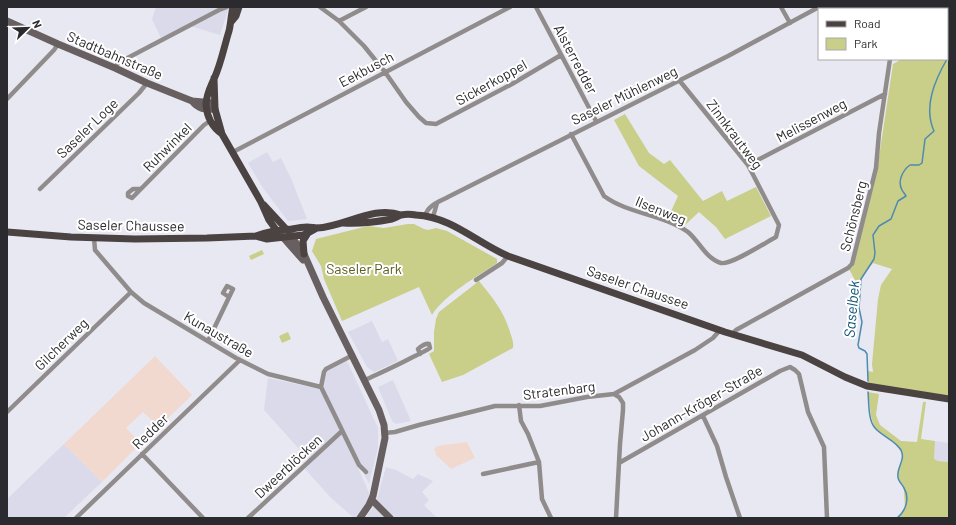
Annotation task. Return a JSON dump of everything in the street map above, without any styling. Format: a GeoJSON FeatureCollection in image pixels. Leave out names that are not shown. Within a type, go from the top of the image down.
{"type":"FeatureCollection","features":[{"type":"Feature","properties":{"kind":"main road"},"geometry":{"type":"LineString","coordinates":[[232,7],[236,16],[231,22],[214,78],[208,91],[211,106],[222,134],[262,202],[269,220],[310,270]]}},
{"type":"Feature","properties":{"kind":"main road","name":"Stadtbahnstraße"},"geometry":{"type":"LineString","coordinates":[[7,21],[192,101],[199,108],[211,106]]}},
{"type":"Feature","properties":{"kind":"main road"},"geometry":{"type":"LineString","coordinates":[[211,106],[210,121],[222,134]]}},
{"type":"Feature","properties":{"kind":"main road"},"geometry":{"type":"LineString","coordinates":[[262,202],[292,236],[304,254],[310,270],[379,410],[385,433],[384,442],[372,500],[360,518]]}},
{"type":"Feature","properties":{"kind":"main road","name":"Saseler Chaussee"},"geometry":{"type":"LineString","coordinates":[[256,236],[266,231],[306,227],[317,228],[343,223],[354,224],[393,218],[401,215],[433,217],[452,224],[508,256],[720,330],[802,355],[851,380],[867,386],[949,398]]}},
{"type":"Feature","properties":{"kind":"main road","name":"Saseler Chaussee"},"geometry":{"type":"LineString","coordinates":[[7,232],[94,238],[207,238],[256,236],[267,239],[308,233],[317,228]]}},
{"type":"Feature","properties":{"kind":"main road"},"geometry":{"type":"LineString","coordinates":[[304,254],[303,242],[308,233]]}},
{"type":"Feature","properties":{"kind":"main road"},"geometry":{"type":"LineString","coordinates":[[372,500],[382,508],[390,518]]}},
{"type":"Feature","properties":{"kind":"street"},"geometry":{"type":"LineString","coordinates":[[115,68],[118,63],[213,13],[232,7]]}},
{"type":"Feature","properties":{"kind":"street"},"geometry":{"type":"LineString","coordinates":[[320,7],[339,21],[364,46],[385,72]]}},
{"type":"Feature","properties":{"kind":"street"},"geometry":{"type":"LineString","coordinates":[[339,21],[366,7]]}},
{"type":"Feature","properties":{"kind":"street","name":"Eekbusch"},"geometry":{"type":"LineString","coordinates":[[233,152],[510,7]]}},
{"type":"Feature","properties":{"kind":"street","name":"Alsterredder"},"geometry":{"type":"LineString","coordinates":[[536,7],[596,121]]}},
{"type":"Feature","properties":{"kind":"street"},"geometry":{"type":"LineString","coordinates":[[781,7],[790,23]]}},
{"type":"Feature","properties":{"kind":"street","name":"Saseler Mühlenweg"},"geometry":{"type":"LineString","coordinates":[[425,216],[428,209],[437,202],[679,80],[819,7]]}},
{"type":"Feature","properties":{"kind":"street"},"geometry":{"type":"LineString","coordinates":[[7,99],[58,44]]}},
{"type":"Feature","properties":{"kind":"street","name":"Sickerkoppel"},"geometry":{"type":"LineString","coordinates":[[385,72],[406,102],[419,117],[429,124],[436,124],[561,55]]}},
{"type":"Feature","properties":{"kind":"street","name":"Schönsberg"},"geometry":{"type":"LineString","coordinates":[[732,334],[736,330],[848,268],[852,264],[876,168],[890,60]]}},
{"type":"Feature","properties":{"kind":"street","name":"Zinnkrautweg"},"geometry":{"type":"LineString","coordinates":[[679,80],[748,165],[779,225]]}},
{"type":"Feature","properties":{"kind":"street","name":"Saseler Loge"},"geometry":{"type":"LineString","coordinates":[[40,189],[139,93],[147,82]]}},
{"type":"Feature","properties":{"kind":"street","name":"Melissenweg"},"geometry":{"type":"LineString","coordinates":[[748,165],[885,94]]}},
{"type":"Feature","properties":{"kind":"street","name":"Ruhwinkel"},"geometry":{"type":"LineString","coordinates":[[140,189],[204,125],[210,121]]}},
{"type":"Feature","properties":{"kind":"street","name":"Ilsenweg"},"geometry":{"type":"LineString","coordinates":[[571,134],[604,196],[613,203],[669,222],[687,232],[698,242],[710,258],[722,263],[732,261],[776,237],[779,225]]}},
{"type":"Feature","properties":{"kind":"street"},"geometry":{"type":"LineString","coordinates":[[433,217],[437,202]]}},
{"type":"Feature","properties":{"kind":"street","name":"Kunaustraße"},"geometry":{"type":"LineString","coordinates":[[94,238],[95,250],[131,292],[144,303],[240,360],[268,374],[321,387]]}},
{"type":"Feature","properties":{"kind":"street"},"geometry":{"type":"LineString","coordinates":[[476,280],[502,263],[508,256]]}},
{"type":"Feature","properties":{"kind":"street","name":"Gilcherweg"},"geometry":{"type":"LineString","coordinates":[[7,412],[131,292]]}},
{"type":"Feature","properties":{"kind":"street"},"geometry":{"type":"LineString","coordinates":[[208,341],[229,296]]}},
{"type":"Feature","properties":{"kind":"street","name":"Stratenbarg"},"geometry":{"type":"LineString","coordinates":[[385,433],[395,432],[495,406],[540,406],[587,397],[614,394],[695,350],[713,338],[720,330]]}},
{"type":"Feature","properties":{"kind":"street"},"geometry":{"type":"LineString","coordinates":[[365,380],[420,354]]}},
{"type":"Feature","properties":{"kind":"street"},"geometry":{"type":"LineString","coordinates":[[353,355],[326,369],[321,387],[359,465]]}},
{"type":"Feature","properties":{"kind":"street","name":"Redder"},"geometry":{"type":"LineString","coordinates":[[76,518],[240,360]]}},
{"type":"Feature","properties":{"kind":"street","name":"Johann-Kröger-Straße"},"geometry":{"type":"LineString","coordinates":[[619,463],[790,367],[799,374],[810,418],[824,447],[828,518]]}},
{"type":"Feature","properties":{"kind":"street"},"geometry":{"type":"LineString","coordinates":[[614,394],[623,402],[624,410],[616,518]]}},
{"type":"Feature","properties":{"kind":"street"},"geometry":{"type":"LineString","coordinates":[[519,406],[521,421],[539,462],[542,498],[551,518]]}},
{"type":"Feature","properties":{"kind":"street"},"geometry":{"type":"LineString","coordinates":[[703,416],[717,446],[740,518]]}},
{"type":"Feature","properties":{"kind":"street","name":"Dweerblöcken"},"geometry":{"type":"LineString","coordinates":[[248,518],[342,431]]}},
{"type":"Feature","properties":{"kind":"street"},"geometry":{"type":"LineString","coordinates":[[142,454],[203,518]]}},
{"type":"Feature","properties":{"kind":"street"},"geometry":{"type":"LineString","coordinates":[[483,474],[539,462]]}},
{"type":"Feature","properties":{"kind":"shaded area"},"geometry":{"type":"Polygon","coordinates":[[[156,7],[229,7],[220,35],[187,25],[161,38],[152,19],[156,7]]]}},
{"type":"Feature","properties":{"kind":"shaded area"},"geometry":{"type":"Polygon","coordinates":[[[267,152],[273,162],[281,158],[291,178],[307,219],[288,221],[263,188],[248,163],[267,152]]]}},
{"type":"Feature","properties":{"kind":"shaded area"},"geometry":{"type":"Polygon","coordinates":[[[372,321],[382,342],[388,339],[398,361],[374,372],[367,367],[348,332],[372,321]]]}},
{"type":"Feature","properties":{"kind":"shaded area"},"geometry":{"type":"Polygon","coordinates":[[[155,356],[192,395],[159,427],[143,412],[126,428],[141,443],[102,482],[64,444],[155,356]]]}},
{"type":"Feature","properties":{"kind":"shaded area"},"geometry":{"type":"Polygon","coordinates":[[[347,361],[378,428],[378,448],[369,484],[322,388],[324,377],[329,369],[347,361]]]}},
{"type":"Feature","properties":{"kind":"shaded area"},"geometry":{"type":"Polygon","coordinates":[[[268,378],[320,389],[341,430],[309,460],[264,410],[268,378]]]}},
{"type":"Feature","properties":{"kind":"shaded area"},"geometry":{"type":"Polygon","coordinates":[[[393,380],[411,421],[396,424],[392,421],[378,387],[393,380]]]}},
{"type":"Feature","properties":{"kind":"shaded area"},"geometry":{"type":"Polygon","coordinates":[[[342,432],[371,497],[359,518],[354,518],[331,498],[305,469],[342,432]]]}},
{"type":"Feature","properties":{"kind":"shaded area"},"geometry":{"type":"Polygon","coordinates":[[[935,441],[949,443],[949,462],[934,459],[935,441]]]}},
{"type":"Feature","properties":{"kind":"shaded area"},"geometry":{"type":"Polygon","coordinates":[[[467,442],[475,458],[451,469],[435,454],[436,452],[434,449],[437,446],[467,442]]]}},
{"type":"Feature","properties":{"kind":"shaded area"},"geometry":{"type":"Polygon","coordinates":[[[64,444],[102,482],[64,518],[7,518],[7,499],[64,444]]]}},
{"type":"Feature","properties":{"kind":"shaded area"},"geometry":{"type":"Polygon","coordinates":[[[386,467],[396,470],[413,479],[418,474],[433,481],[422,492],[429,500],[424,505],[437,518],[394,518],[377,499],[386,467]]]}},
{"type":"Feature","properties":{"kind":"shaded area"},"geometry":{"type":"Polygon","coordinates":[[[374,506],[385,518],[365,518],[374,506]]]}},
{"type":"Feature","properties":{"kind":"green space"},"geometry":{"type":"Polygon","coordinates":[[[949,33],[949,398],[868,384],[868,371],[873,372],[872,364],[878,299],[881,285],[892,269],[873,263],[861,278],[861,289],[859,288],[849,269],[853,267],[879,157],[893,64],[900,60],[948,60],[949,33]]]}},
{"type":"Feature","properties":{"kind":"green space"},"geometry":{"type":"Polygon","coordinates":[[[625,114],[649,153],[664,164],[670,160],[703,201],[722,191],[727,201],[756,187],[771,216],[725,239],[716,227],[699,212],[684,226],[668,218],[678,196],[639,166],[614,120],[625,114]]]}},
{"type":"Feature","properties":{"kind":"green space","name":"Saseler Park"},"geometry":{"type":"Polygon","coordinates":[[[414,224],[428,230],[436,228],[447,231],[497,259],[497,263],[453,293],[437,308],[432,315],[419,287],[342,321],[324,279],[321,266],[312,251],[316,239],[368,226],[384,228],[414,224]]]}},
{"type":"Feature","properties":{"kind":"green space"},"geometry":{"type":"Polygon","coordinates":[[[262,250],[264,254],[251,260],[249,256],[262,250]]]}},
{"type":"Feature","properties":{"kind":"green space"},"geometry":{"type":"Polygon","coordinates":[[[479,281],[493,298],[504,316],[512,338],[513,348],[463,375],[442,382],[429,354],[434,351],[436,319],[439,312],[479,281]]]}},
{"type":"Feature","properties":{"kind":"green space"},"geometry":{"type":"Polygon","coordinates":[[[288,332],[291,339],[282,343],[279,336],[288,332]]]}},
{"type":"Feature","properties":{"kind":"green space"},"geometry":{"type":"Polygon","coordinates":[[[868,392],[879,394],[876,415],[880,425],[901,441],[917,442],[923,402],[926,402],[921,439],[935,441],[934,459],[949,462],[949,518],[897,518],[905,509],[904,490],[898,477],[898,469],[902,461],[902,453],[895,444],[874,427],[868,392]]]}},
{"type":"Feature","properties":{"kind":"waterway","name":"Saselbek"},"geometry":{"type":"LineString","coordinates":[[868,381],[867,354],[859,348],[858,345],[862,322],[859,308],[861,279],[874,259],[875,253],[873,235],[879,226],[891,219],[898,201],[906,196],[900,183],[903,173],[910,165],[919,165],[922,163],[925,139],[934,131],[930,113],[932,94],[938,76],[946,60]]}},
{"type":"Feature","properties":{"kind":"waterway","name":"Saselbek"},"geometry":{"type":"LineString","coordinates":[[868,392],[869,411],[873,425],[878,431],[896,444],[901,450],[902,454],[898,477],[906,492],[907,500],[903,512],[897,518]]}}]}
